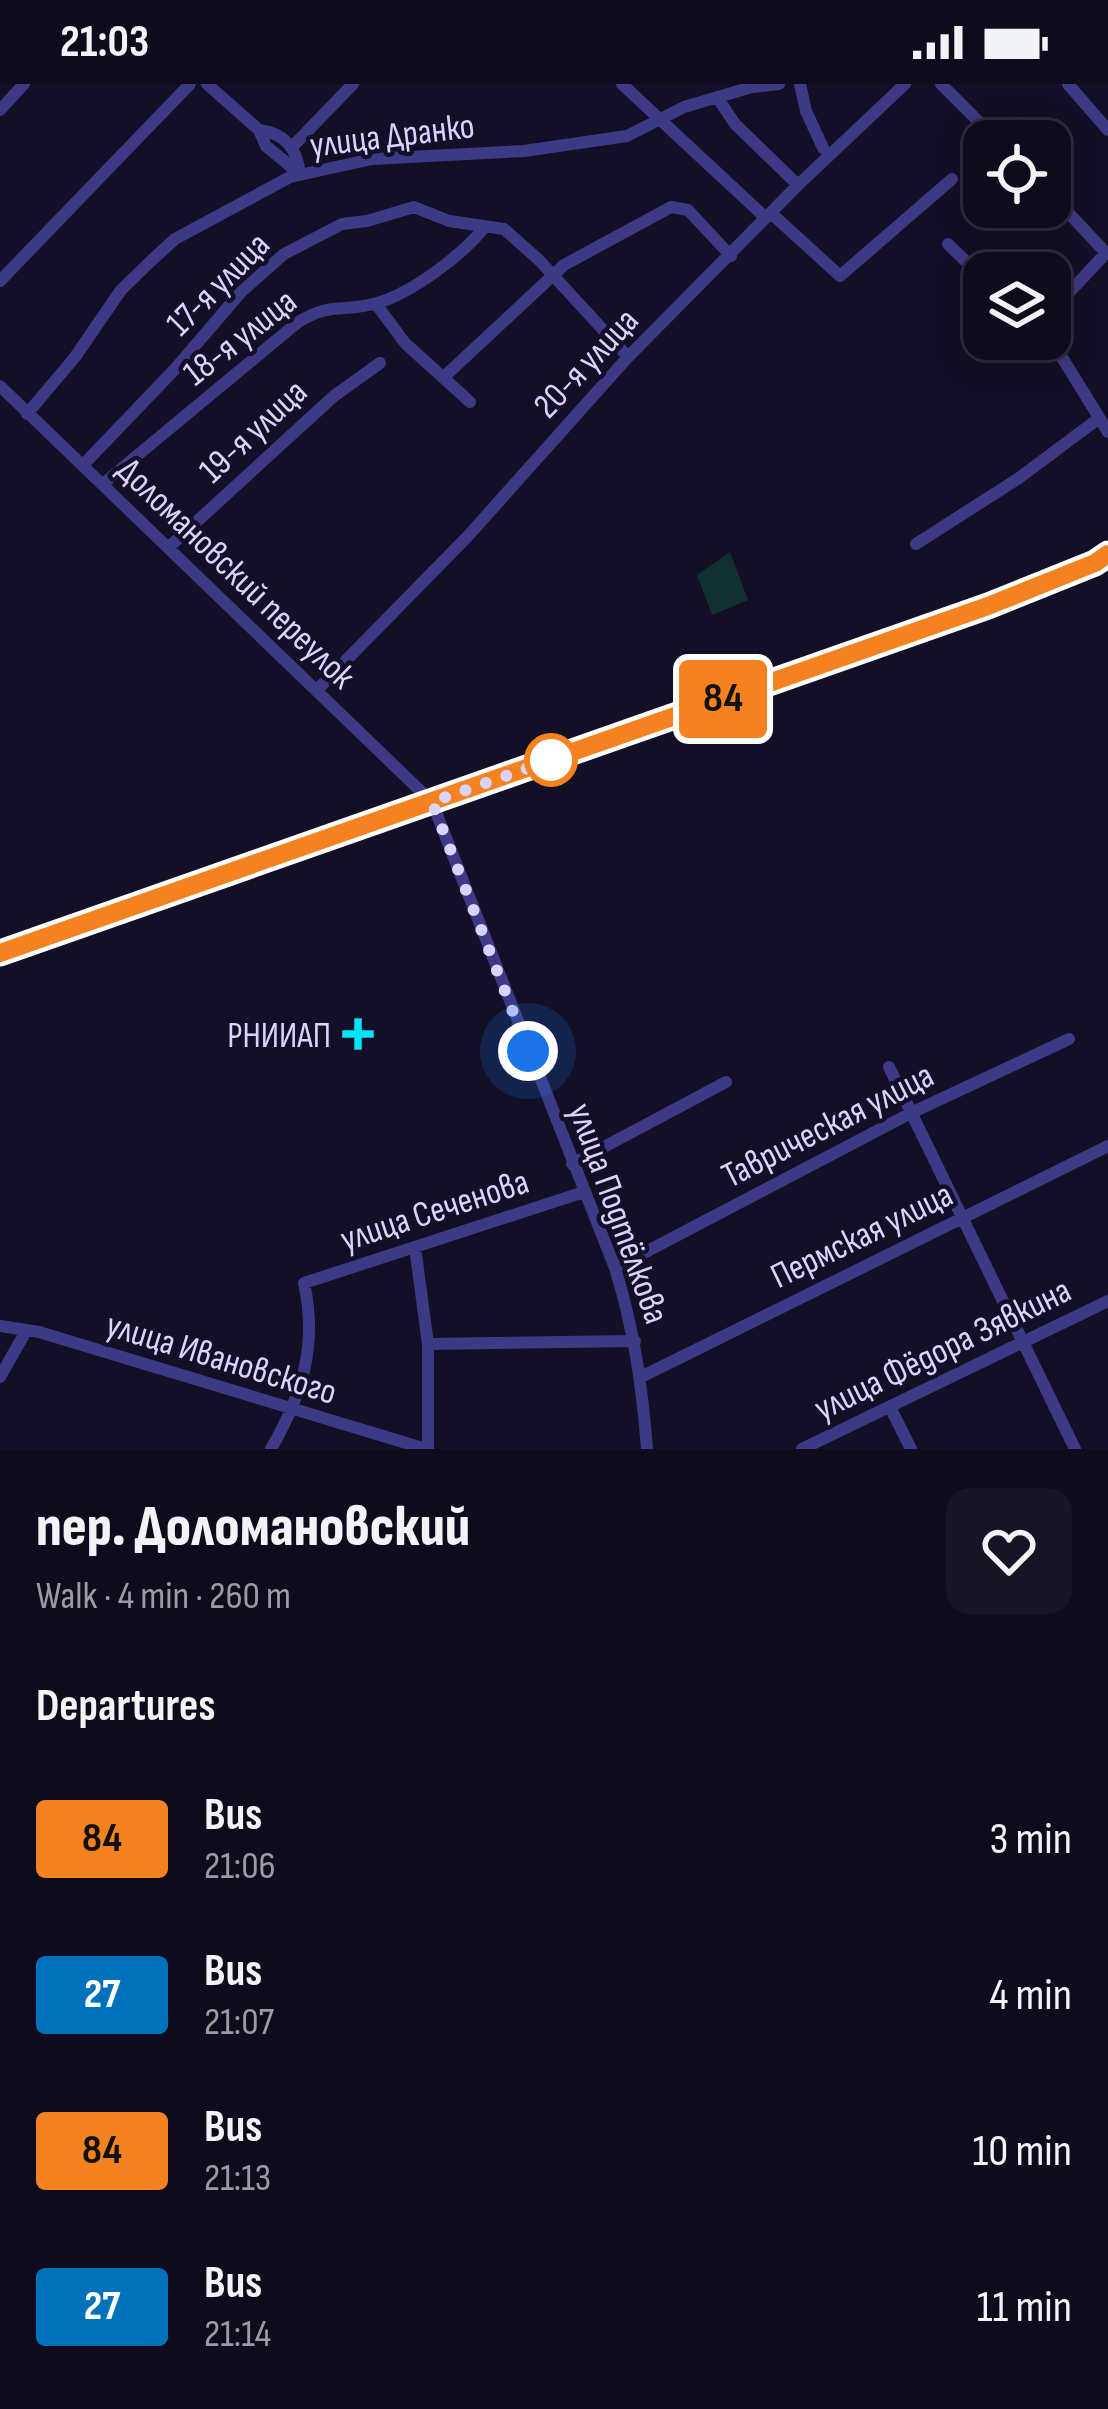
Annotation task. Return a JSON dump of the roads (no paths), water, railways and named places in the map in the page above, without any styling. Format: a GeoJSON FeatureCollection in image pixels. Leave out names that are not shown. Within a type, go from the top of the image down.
{"type":"FeatureCollection","features":[{"type":"Feature","properties":{"kind":"main road"},"geometry":{"type":"LineString","coordinates":[[0,953],[988,606],[1108,554]]}},
{"type":"Feature","properties":{"kind":"street"},"geometry":{"type":"LineString","coordinates":[[0,110],[25,84]]}},
{"type":"Feature","properties":{"kind":"street"},"geometry":{"type":"LineString","coordinates":[[0,281],[190,84]]}},
{"type":"Feature","properties":{"kind":"street"},"geometry":{"type":"LineString","coordinates":[[207,84],[259,130],[282,137],[292,146],[300,174]]}},
{"type":"Feature","properties":{"kind":"street"},"geometry":{"type":"LineString","coordinates":[[292,146],[353,84]]}},
{"type":"Feature","properties":{"kind":"street"},"geometry":{"type":"LineString","coordinates":[[622,84],[840,276],[952,179]]}},
{"type":"Feature","properties":{"kind":"street"},"geometry":{"type":"LineString","coordinates":[[699,84],[798,185]]}},
{"type":"Feature","properties":{"kind":"street","name":"улица Дранко"},"geometry":{"type":"LineString","coordinates":[[28,414],[122,290],[175,239],[300,174],[372,159],[524,151],[627,136],[712,98],[779,84]]}},
{"type":"Feature","properties":{"kind":"street"},"geometry":{"type":"LineString","coordinates":[[800,84],[823,148]]}},
{"type":"Feature","properties":{"kind":"street","name":"20-я улица"},"geometry":{"type":"LineString","coordinates":[[317,690],[468,536],[628,357],[905,84]]}},
{"type":"Feature","properties":{"kind":"street"},"geometry":{"type":"LineString","coordinates":[[941,84],[977,120]]}},
{"type":"Feature","properties":{"kind":"street"},"geometry":{"type":"LineString","coordinates":[[1068,84],[1108,130]]}},
{"type":"Feature","properties":{"kind":"street"},"geometry":{"type":"LineString","coordinates":[[259,130],[266,146],[300,174]]}},
{"type":"Feature","properties":{"kind":"street"},"geometry":{"type":"LineString","coordinates":[[446,376],[577,255],[671,206],[688,210],[731,256]]}},
{"type":"Feature","properties":{"kind":"street","name":"17-я улица"},"geometry":{"type":"LineString","coordinates":[[82,465],[241,292],[297,245],[343,224],[414,207],[449,221],[504,229],[628,357]]}},
{"type":"Feature","properties":{"kind":"street"},"geometry":{"type":"LineString","coordinates":[[1071,216],[1106,253],[1071,290]]}},
{"type":"Feature","properties":{"kind":"street","name":"18-я улица"},"geometry":{"type":"LineString","coordinates":[[104,483],[297,323],[320,309],[392,298],[466,250],[484,228]]}},
{"type":"Feature","properties":{"kind":"street"},"geometry":{"type":"LineString","coordinates":[[948,244],[963,259]]}},
{"type":"Feature","properties":{"kind":"street"},"geometry":{"type":"LineString","coordinates":[[376,304],[405,343],[470,402]]}},
{"type":"Feature","properties":{"kind":"street"},"geometry":{"type":"LineString","coordinates":[[1064,360],[1108,432]]}},
{"type":"Feature","properties":{"kind":"street","name":"19-я улица"},"geometry":{"type":"LineString","coordinates":[[169,547],[334,396],[380,363]]}},
{"type":"Feature","properties":{"kind":"street","name":"Доломановский переулок"},"geometry":{"type":"LineString","coordinates":[[0,386],[432,802]]}},
{"type":"Feature","properties":{"kind":"street"},"geometry":{"type":"LineString","coordinates":[[916,544],[1019,478],[1098,419]]}},
{"type":"Feature","properties":{"kind":"street","name":"улица Подтёлкова"},"geometry":{"type":"LineString","coordinates":[[432,802],[615,1268],[635,1341],[647,1449]]}},
{"type":"Feature","properties":{"kind":"street","name":"Таврическая улица"},"geometry":{"type":"LineString","coordinates":[[615,1268],[911,1113],[1069,1039]]}},
{"type":"Feature","properties":{"kind":"street"},"geometry":{"type":"LineString","coordinates":[[889,1067],[1076,1449]]}},
{"type":"Feature","properties":{"kind":"street"},"geometry":{"type":"LineString","coordinates":[[572,1164],[727,1082]]}},
{"type":"Feature","properties":{"kind":"street","name":"Пермская улица"},"geometry":{"type":"LineString","coordinates":[[641,1376],[1108,1146]]}},
{"type":"Feature","properties":{"kind":"street","name":"улица Сеченова"},"geometry":{"type":"LineString","coordinates":[[293,1411],[310,1343],[304,1283],[584,1192]]}},
{"type":"Feature","properties":{"kind":"street"},"geometry":{"type":"LineString","coordinates":[[415,1247],[428,1344],[427,1449]]}},
{"type":"Feature","properties":{"kind":"street","name":"улица Фёдора Зявкина"},"geometry":{"type":"LineString","coordinates":[[802,1449],[1108,1301]]}},
{"type":"Feature","properties":{"kind":"street","name":"улица Ивановского"},"geometry":{"type":"LineString","coordinates":[[0,1326],[39,1332],[427,1449]]}},
{"type":"Feature","properties":{"kind":"street"},"geometry":{"type":"LineString","coordinates":[[0,1377],[26,1331]]}},
{"type":"Feature","properties":{"kind":"street"},"geometry":{"type":"LineString","coordinates":[[428,1344],[635,1341]]}},
{"type":"Feature","properties":{"kind":"street"},"geometry":{"type":"LineString","coordinates":[[890,1407],[911,1449]]}},
{"type":"Feature","properties":{"kind":"street"},"geometry":{"type":"LineString","coordinates":[[271,1449],[293,1411]]}},
{"type":"Feature","properties":{"kind":"place","name":"РНИИАП"},"geometry":{"type":"Point","coordinates":[358,1034]}}]}
